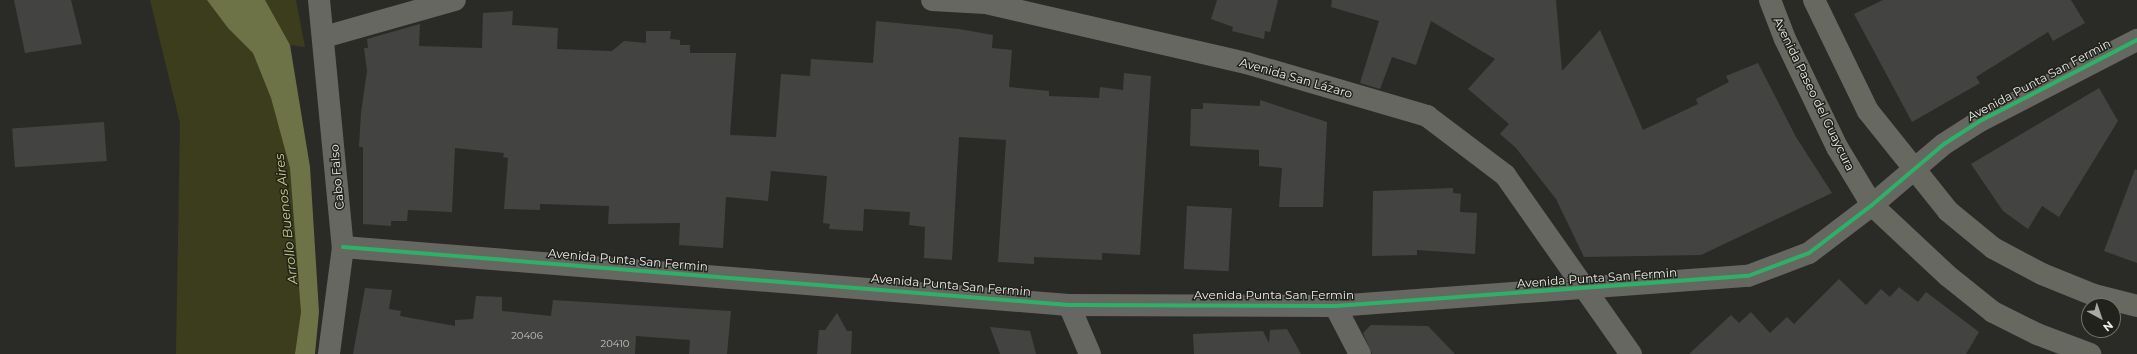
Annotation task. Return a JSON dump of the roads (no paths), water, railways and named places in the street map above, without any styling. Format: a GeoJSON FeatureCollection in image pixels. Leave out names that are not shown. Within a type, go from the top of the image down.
{"type":"FeatureCollection","features":[{"type":"Feature","properties":{"kind":"main road","name":"Avenida Paseo del Guaycura"},"geometry":{"type":"LineString","coordinates":[[1770,0],[1785,39],[1837,148],[1872,205],[1948,276],[1993,312],[2037,334],[2090,354]]}},
{"type":"Feature","properties":{"kind":"main road"},"geometry":{"type":"LineString","coordinates":[[1814,0],[1868,111],[1913,170],[1948,211],[1993,248],[2042,274],[2094,294],[2137,306]]}},
{"type":"Feature","properties":{"kind":"street","name":"Cabo Falso"},"geometry":{"type":"LineString","coordinates":[[319,0],[324,37],[343,247],[329,354]]}},
{"type":"Feature","properties":{"kind":"street"},"geometry":{"type":"LineString","coordinates":[[324,37],[455,0]]}},
{"type":"Feature","properties":{"kind":"street","name":"Avenida San Lázaro"},"geometry":{"type":"LineString","coordinates":[[932,0],[986,3],[1238,61],[1427,116],[1505,175],[1586,289],[1619,340],[1631,354]]}},
{"type":"Feature","properties":{"kind":"street","name":"Avenida Punta San Fermin"},"geometry":{"type":"LineString","coordinates":[[343,247],[1069,305],[1335,306],[1586,289],[1748,276],[1808,253],[1872,205],[1944,144],[1980,121],[2137,40]]}},
{"type":"Feature","properties":{"kind":"street"},"geometry":{"type":"LineString","coordinates":[[1069,305],[1090,354]]}},
{"type":"Feature","properties":{"kind":"street"},"geometry":{"type":"LineString","coordinates":[[1335,306],[1360,354]]}},
{"type":"Feature","properties":{"kind":"water label","name":"Arrollo Buenos Aires"},"geometry":{"type":"Point","coordinates":[286,219]}}]}
